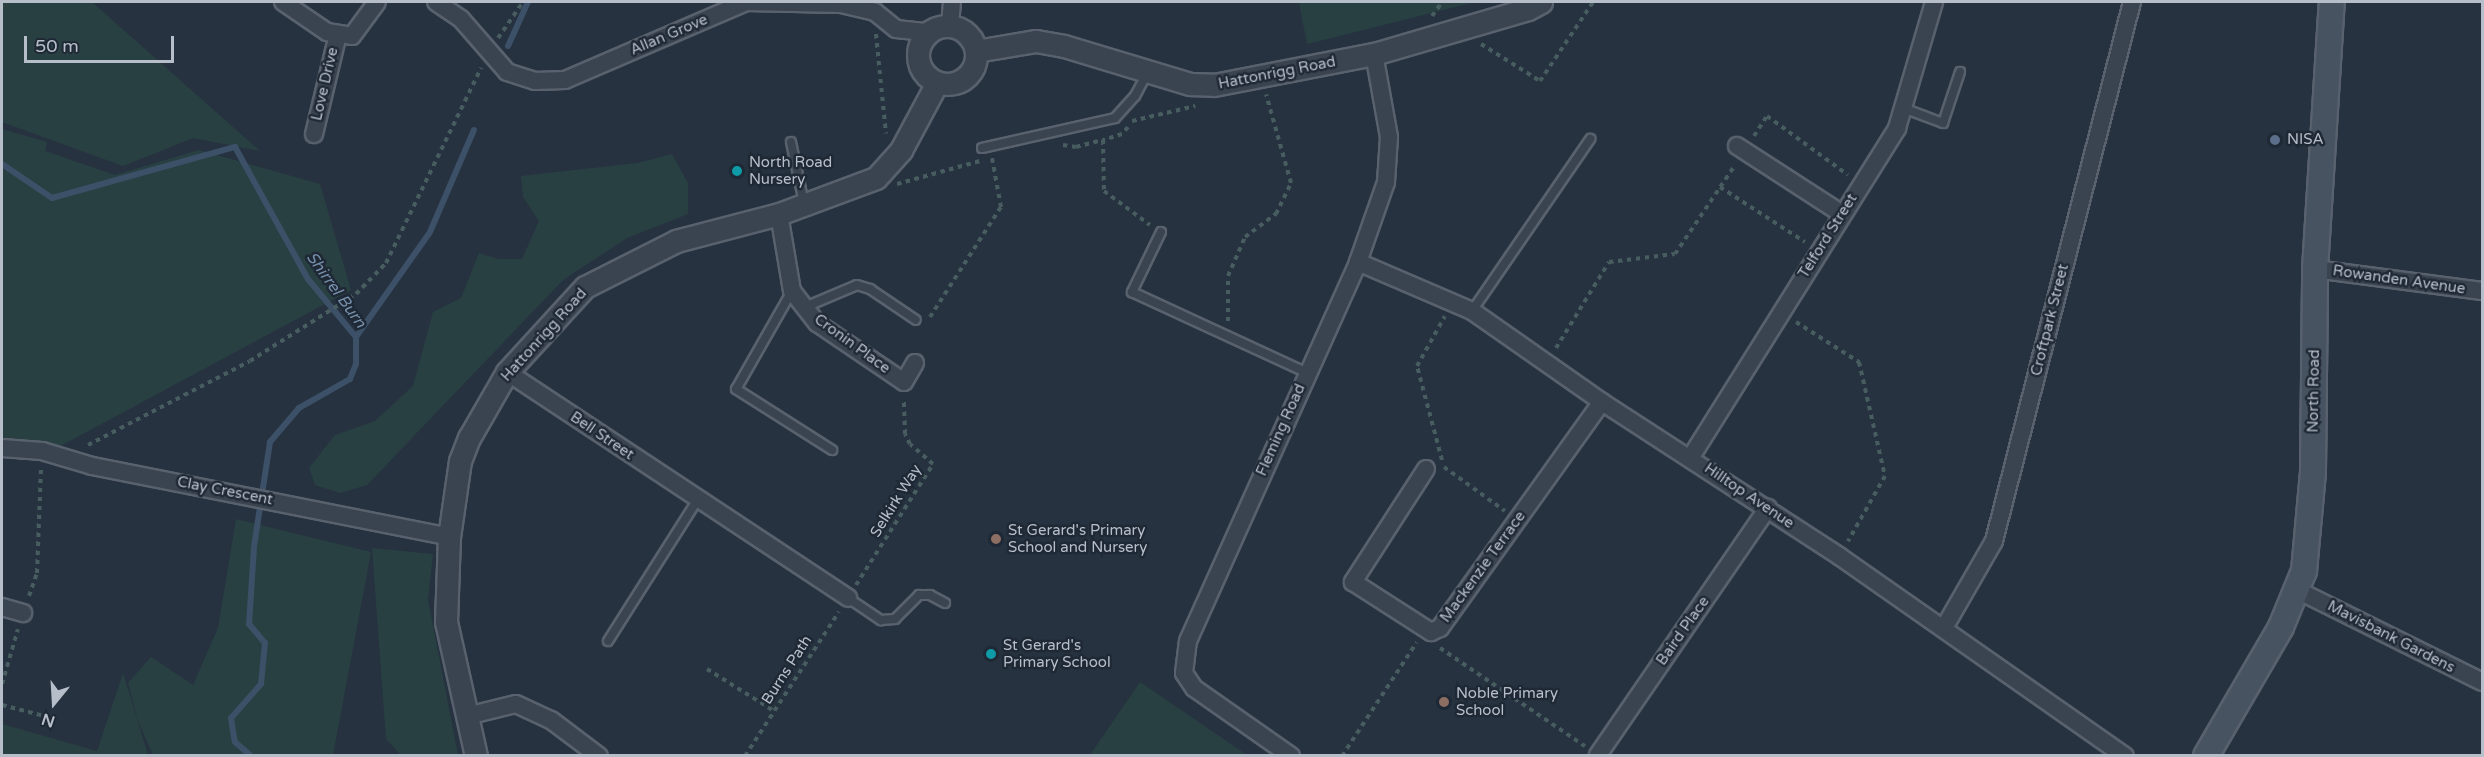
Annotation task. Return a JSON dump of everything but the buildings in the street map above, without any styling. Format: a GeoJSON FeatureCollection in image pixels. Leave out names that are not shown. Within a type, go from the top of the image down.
{"type":"FeatureCollection","features":[{"type":"Feature","properties":{"kind":"main road","name":"North Road"},"geometry":{"type":"LineString","coordinates":[[2206,756],[2299,591],[2313,471],[2315,268],[2323,107],[2332,2]]}},
{"type":"Feature","properties":{"kind":"street","name":"Love Drive"},"geometry":{"type":"LineString","coordinates":[[283,2],[327,32],[352,36],[377,2]]}},
{"type":"Feature","properties":{"kind":"street","name":"Allan Grove"},"geometry":{"type":"LineString","coordinates":[[436,2],[461,20],[507,72],[535,81],[565,80],[746,2],[841,2],[875,12],[896,29],[927,32]]}},
{"type":"Feature","properties":{"kind":"street"},"geometry":{"type":"LineString","coordinates":[[950,25],[952,2]]}},
{"type":"Feature","properties":{"kind":"street","name":"Hattonrigg Road"},"geometry":{"type":"LineString","coordinates":[[976,51],[1036,41],[1065,46],[1147,73],[1190,84],[1214,86],[1374,54],[1528,9],[1541,2]]}},
{"type":"Feature","properties":{"kind":"street","name":"Telford Street"},"geometry":{"type":"LineString","coordinates":[[1691,457],[1897,128],[1934,2]]}},
{"type":"Feature","properties":{"kind":"street","name":"Croftpark Street"},"geometry":{"type":"LineString","coordinates":[[1944,628],[1994,541],[2132,2]]}},
{"type":"Feature","properties":{"kind":"street"},"geometry":{"type":"LineString","coordinates":[[950,25],[964,31],[976,51],[973,68],[967,76],[957,82],[937,83],[918,64],[920,42],[927,32],[950,25]]}},
{"type":"Feature","properties":{"kind":"street","name":"Love Drive"},"geometry":{"type":"LineString","coordinates":[[314,134],[338,34]]}},
{"type":"Feature","properties":{"kind":"street","name":"Fleming Road"},"geometry":{"type":"LineString","coordinates":[[1291,756],[1194,688],[1184,673],[1188,641],[1358,262],[1386,182],[1390,154],[1374,54]]}},
{"type":"Feature","properties":{"kind":"street","name":"Hattonrigg Road"},"geometry":{"type":"LineString","coordinates":[[476,756],[446,622],[449,537],[460,461],[479,418],[507,372],[585,287],[676,241],[779,214],[876,178],[901,150],[937,83]]}},
{"type":"Feature","properties":{"kind":"street"},"geometry":{"type":"LineString","coordinates":[[1741,149],[1842,214]]}},
{"type":"Feature","properties":{"kind":"street","name":"Cronin Place"},"geometry":{"type":"LineString","coordinates":[[779,214],[792,291],[818,323],[904,382],[915,363]]}},
{"type":"Feature","properties":{"kind":"street","name":"Hilltop Avenue"},"geometry":{"type":"LineString","coordinates":[[1358,262],[1472,311],[1602,402],[1691,457],[1839,556],[2125,756]]}},
{"type":"Feature","properties":{"kind":"street","name":"Rowanden Avenue"},"geometry":{"type":"LineString","coordinates":[[2315,268],[2482,291]]}},
{"type":"Feature","properties":{"kind":"street","name":"Bell Street"},"geometry":{"type":"LineString","coordinates":[[507,372],[697,501],[848,598]]}},
{"type":"Feature","properties":{"kind":"street","name":"Mackenzie Terrace"},"geometry":{"type":"LineString","coordinates":[[1426,469],[1353,582],[1431,632],[1440,628],[1602,402]]}},
{"type":"Feature","properties":{"kind":"street","name":"Clay Crescent"},"geometry":{"type":"LineString","coordinates":[[2,448],[42,451],[60,459],[449,537]]}},
{"type":"Feature","properties":{"kind":"street","name":"Baird Place"},"geometry":{"type":"LineString","coordinates":[[1598,755],[1768,508]]}},
{"type":"Feature","properties":{"kind":"street","name":"Mavisbank Gardens"},"geometry":{"type":"LineString","coordinates":[[2299,591],[2482,682]]}},
{"type":"Feature","properties":{"kind":"street"},"geometry":{"type":"LineString","coordinates":[[2,607],[23,613]]}},
{"type":"Feature","properties":{"kind":"street"},"geometry":{"type":"LineString","coordinates":[[467,716],[516,704],[552,720],[599,756]]}},
{"type":"Feature","properties":{"kind":"lane"},"geometry":{"type":"LineString","coordinates":[[1903,108],[1943,123],[1960,72]]}},
{"type":"Feature","properties":{"kind":"lane"},"geometry":{"type":"LineString","coordinates":[[986,147],[1115,118],[1135,96],[1147,73]]}},
{"type":"Feature","properties":{"kind":"lane"},"geometry":{"type":"LineString","coordinates":[[1472,311],[1590,139]]}},
{"type":"Feature","properties":{"kind":"lane"},"geometry":{"type":"LineString","coordinates":[[791,142],[804,205]]}},
{"type":"Feature","properties":{"kind":"lane"},"geometry":{"type":"LineString","coordinates":[[1161,232],[1132,292],[1307,373]]}},
{"type":"Feature","properties":{"kind":"lane"},"geometry":{"type":"LineString","coordinates":[[805,307],[857,285],[870,289],[916,320]]}},
{"type":"Feature","properties":{"kind":"lane"},"geometry":{"type":"LineString","coordinates":[[792,291],[736,389],[832,450]]}},
{"type":"Feature","properties":{"kind":"lane"},"geometry":{"type":"LineString","coordinates":[[608,640],[697,501]]}},
{"type":"Feature","properties":{"kind":"lane"},"geometry":{"type":"LineString","coordinates":[[848,598],[881,620],[895,619],[919,595],[930,595],[945,603]]}},
{"type":"Feature","properties":{"kind":"path"},"geometry":{"type":"LineString","coordinates":[[60,459],[250,361],[356,294],[386,263],[489,52],[523,2]]}},
{"type":"Feature","properties":{"kind":"path"},"geometry":{"type":"LineString","coordinates":[[1459,30],[1539,81],[1593,2]]}},
{"type":"Feature","properties":{"kind":"path"},"geometry":{"type":"LineString","coordinates":[[875,12],[890,162]]}},
{"type":"Feature","properties":{"kind":"path"},"geometry":{"type":"LineString","coordinates":[[1228,337],[1228,276],[1245,237],[1276,214],[1291,183],[1261,76]]}},
{"type":"Feature","properties":{"kind":"path"},"geometry":{"type":"LineString","coordinates":[[1161,232],[1104,191],[1103,140],[1122,134],[1133,120],[1199,105]]}},
{"type":"Feature","properties":{"kind":"path"},"geometry":{"type":"LineString","coordinates":[[1546,364],[1609,262],[1675,254],[1720,187],[1741,149],[1767,116],[1861,184]]}},
{"type":"Feature","properties":{"kind":"path"},"geometry":{"type":"LineString","coordinates":[[916,320],[924,326],[1001,207],[986,147]]}},
{"type":"Feature","properties":{"kind":"path"},"geometry":{"type":"LineString","coordinates":[[1720,187],[1818,251]]}},
{"type":"Feature","properties":{"kind":"path"},"geometry":{"type":"LineString","coordinates":[[1453,302],[1417,366],[1444,470],[1518,519]]}},
{"type":"Feature","properties":{"kind":"path"},"geometry":{"type":"LineString","coordinates":[[1781,312],[1859,362],[1885,476],[1839,556]]}},
{"type":"Feature","properties":{"kind":"path","name":"Selkirk Way"},"geometry":{"type":"LineString","coordinates":[[848,598],[933,464],[910,444],[905,434],[904,382]]}},
{"type":"Feature","properties":{"kind":"path"},"geometry":{"type":"LineString","coordinates":[[2,684],[37,573],[42,451]]}},
{"type":"Feature","properties":{"kind":"path","name":"Burns Path"},"geometry":{"type":"LineString","coordinates":[[745,756],[848,598]]}},
{"type":"Feature","properties":{"kind":"path"},"geometry":{"type":"LineString","coordinates":[[1342,756],[1418,641],[1428,640]]}},
{"type":"Feature","properties":{"kind":"path"},"geometry":{"type":"LineString","coordinates":[[1437,646],[1598,755]]}},
{"type":"Feature","properties":{"kind":"path"},"geometry":{"type":"LineString","coordinates":[[707,669],[774,711]]}},
{"type":"Feature","properties":{"kind":"path"},"geometry":{"type":"LineString","coordinates":[[2,705],[48,717]]}},
{"type":"Feature","properties":{"kind":"green space"},"geometry":{"type":"Polygon","coordinates":[[[2,2],[92,2],[260,151],[193,138],[123,166],[2,122],[2,2]]]}},
{"type":"Feature","properties":{"kind":"green space"},"geometry":{"type":"Polygon","coordinates":[[[1299,2],[1475,2],[1307,44],[1299,2]]]}},
{"type":"Feature","properties":{"kind":"green space"},"geometry":{"type":"Polygon","coordinates":[[[2,129],[47,142],[45,151],[115,175],[199,150],[320,184],[351,290],[38,458],[2,454],[2,129]]]}},
{"type":"Feature","properties":{"kind":"green space"},"geometry":{"type":"Polygon","coordinates":[[[672,154],[688,183],[688,214],[627,238],[563,280],[367,485],[340,493],[315,485],[309,468],[335,435],[375,421],[413,386],[433,312],[461,298],[479,253],[498,259],[522,259],[539,221],[523,197],[521,176],[638,163],[672,154]]]}},
{"type":"Feature","properties":{"kind":"green space"},"geometry":{"type":"Polygon","coordinates":[[[236,519],[371,552],[333,755],[153,755],[138,721],[128,683],[151,657],[193,685],[218,628],[236,519]]]}},
{"type":"Feature","properties":{"kind":"green space"},"geometry":{"type":"Polygon","coordinates":[[[372,548],[433,554],[428,600],[458,755],[401,755],[386,739],[372,548]]]}},
{"type":"Feature","properties":{"kind":"green space"},"geometry":{"type":"Polygon","coordinates":[[[123,673],[148,755],[2,755],[2,724],[97,751],[123,673]]]}},
{"type":"Feature","properties":{"kind":"green space"},"geometry":{"type":"Polygon","coordinates":[[[1140,682],[1247,755],[1090,755],[1140,682]]]}},
{"type":"Feature","properties":{"kind":"waterway"},"geometry":{"type":"LineString","coordinates":[[508,46],[528,2]]}},
{"type":"Feature","properties":{"kind":"waterway"},"geometry":{"type":"LineString","coordinates":[[356,337],[430,232],[474,130]]}},
{"type":"Feature","properties":{"kind":"waterway","name":"Shirrel Burn"},"geometry":{"type":"LineString","coordinates":[[2,164],[52,198],[235,147],[308,279],[356,337],[356,364],[350,379],[299,408],[270,442],[254,547],[249,624],[265,643],[261,684],[231,718],[235,742],[251,756]]}},
{"type":"Feature","properties":{"kind":"place","name":"NISA"},"geometry":{"type":"Point","coordinates":[2275,140]}},
{"type":"Feature","properties":{"kind":"place","name":"North Road Nursery"},"geometry":{"type":"Point","coordinates":[737,171]}},
{"type":"Feature","properties":{"kind":"place","name":"St Gerard's Primary School and Nursery"},"geometry":{"type":"Point","coordinates":[996,539]}},
{"type":"Feature","properties":{"kind":"place","name":"St Gerard's Primary School"},"geometry":{"type":"Point","coordinates":[991,654]}},
{"type":"Feature","properties":{"kind":"place","name":"Noble Primary School"},"geometry":{"type":"Point","coordinates":[1444,702]}}]}
